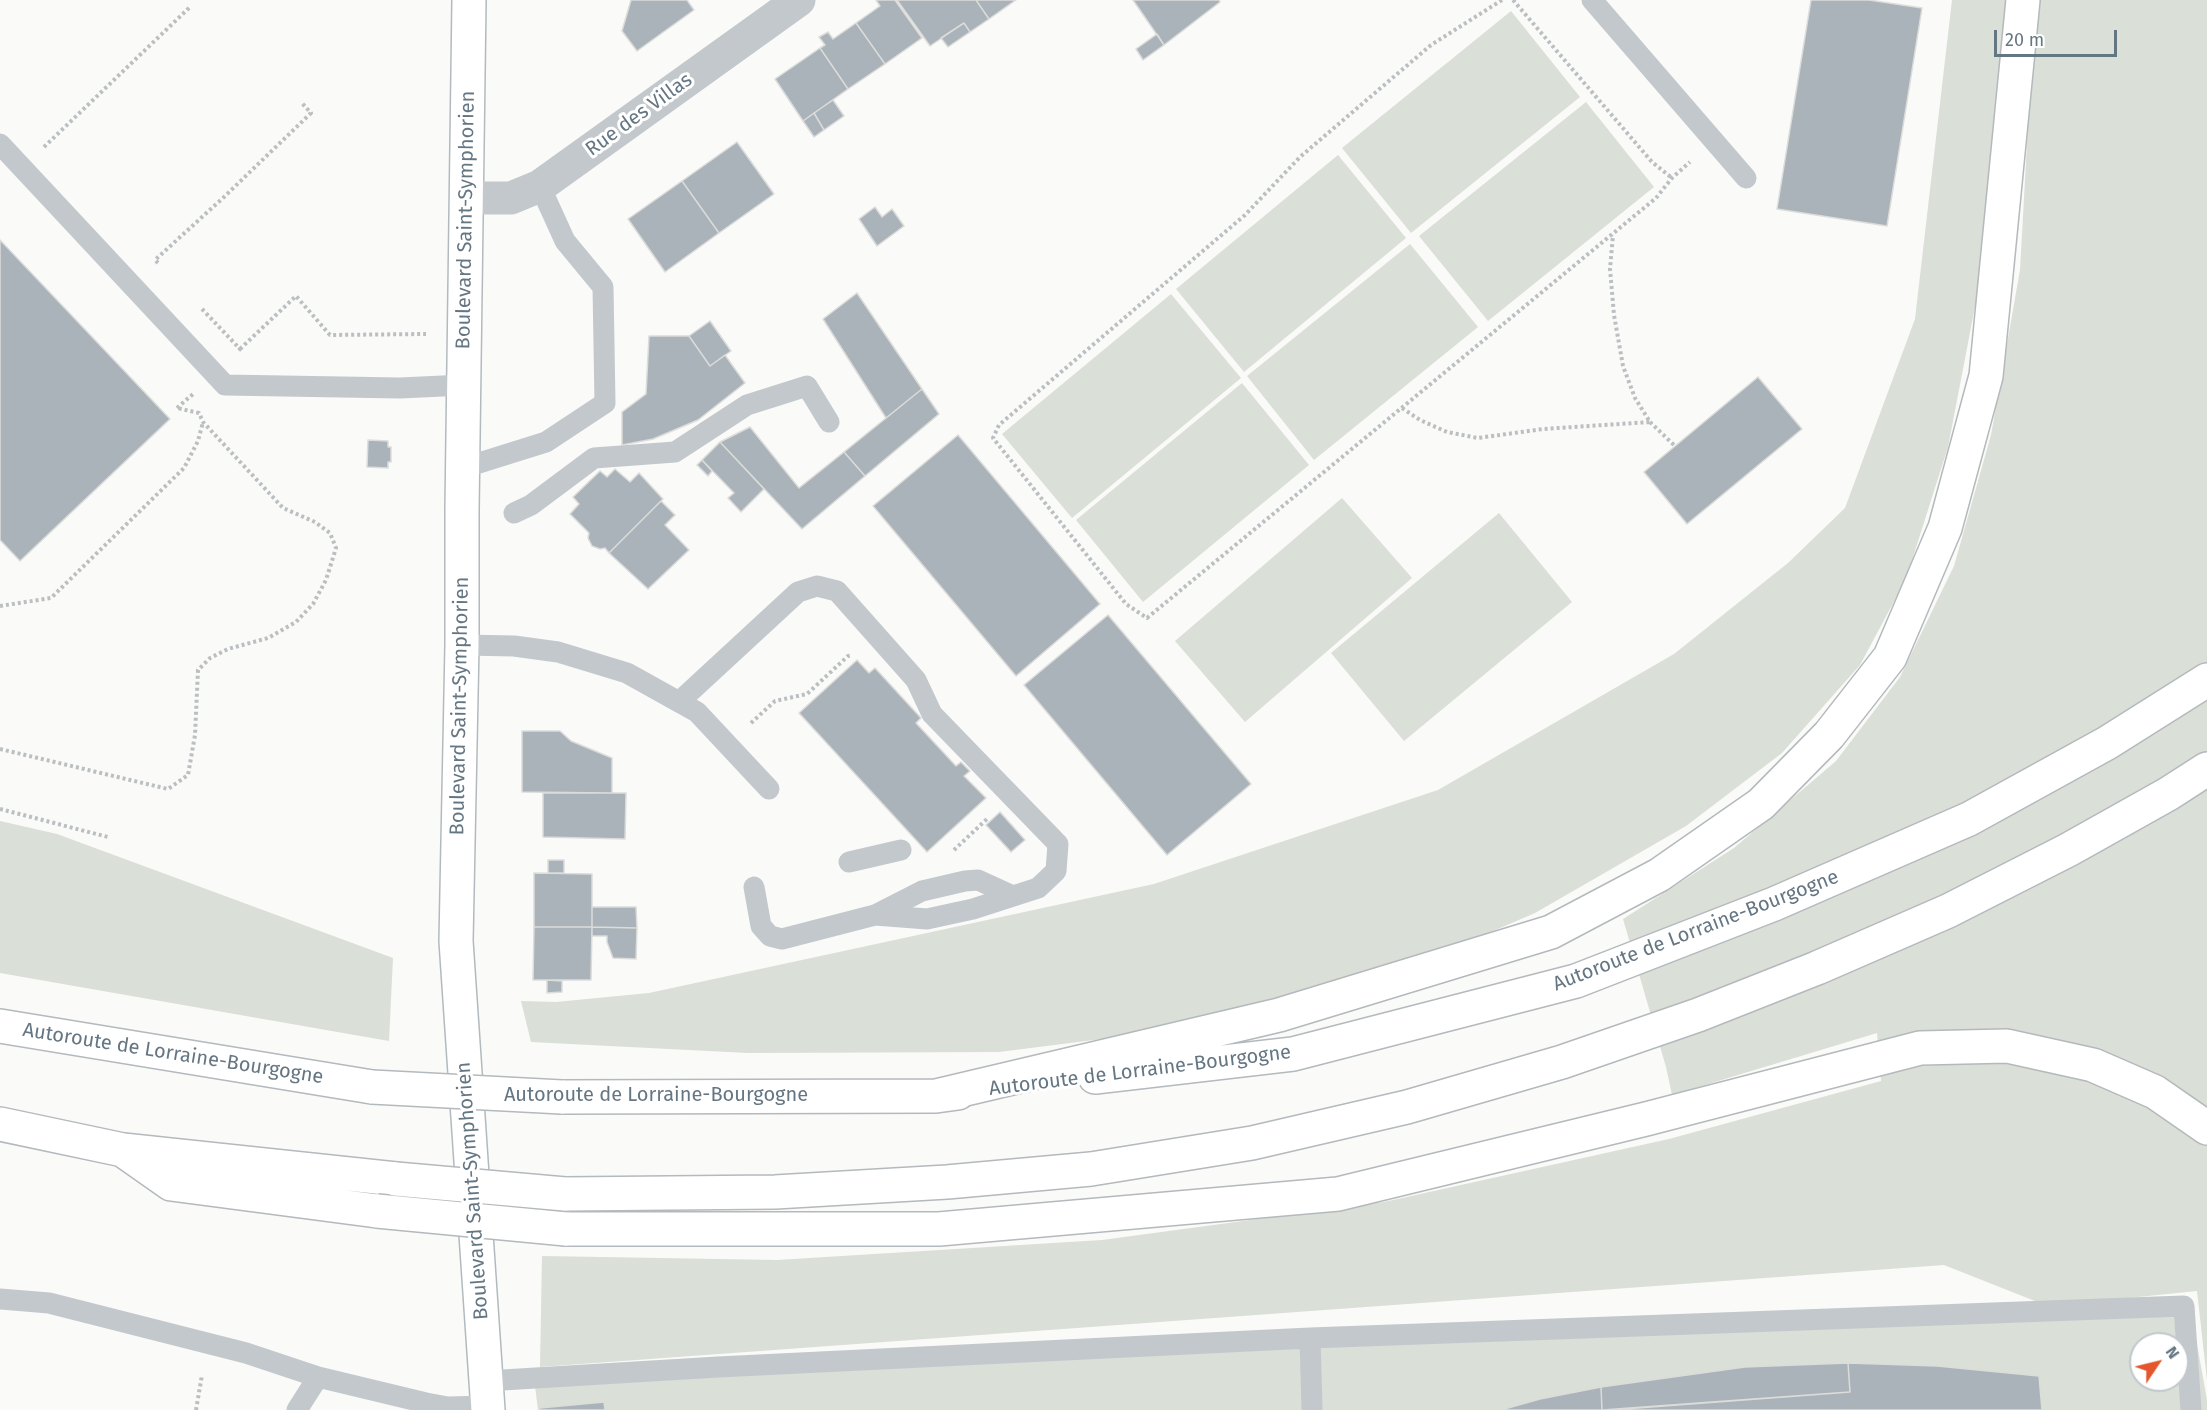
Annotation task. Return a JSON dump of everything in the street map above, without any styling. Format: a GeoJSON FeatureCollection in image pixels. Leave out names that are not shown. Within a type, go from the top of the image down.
{"type":"FeatureCollection","features":[{"type":"Feature","properties":{"kind":"main road","name":"Boulevard Saint-Symphorien"},"geometry":{"type":"LineString","coordinates":[[469,0],[462,645],[456,941],[488,1399]]}},
{"type":"Feature","properties":{"kind":"main road"},"geometry":{"type":"LineString","coordinates":[[936,1096],[1279,1015],[1551,932],[1659,874],[1761,804],[1829,735],[1890,657],[1945,528],[1986,376],[2023,0]]}},
{"type":"Feature","properties":{"kind":"main road","name":"Autoroute de Lorraine-Bourgogne"},"geometry":{"type":"LineString","coordinates":[[0,1026],[372,1087],[562,1097],[936,1096],[1293,1054],[1576,981],[1774,904],[1969,819],[2107,743],[2207,680]]}},
{"type":"Feature","properties":{"kind":"main road"},"geometry":{"type":"LineString","coordinates":[[0,1124],[123,1150],[396,1179],[565,1194],[776,1192],[947,1182],[1091,1169],[1252,1143],[1407,1107],[1562,1062],[1698,1015],[1817,968],[1948,911],[2068,850],[2168,794],[2207,769]]}},
{"type":"Feature","properties":{"kind":"main road"},"geometry":{"type":"LineString","coordinates":[[123,1150],[171,1184],[377,1211],[566,1229],[939,1229],[1338,1194],[1658,1116],[1920,1048],[2007,1046],[2092,1065],[2155,1092],[2207,1128]]}},
{"type":"Feature","properties":{"kind":"street","name":"Rue des Villas"},"geometry":{"type":"LineString","coordinates":[[467,198],[511,198],[540,186],[800,0]]}},
{"type":"Feature","properties":{"kind":"lane"},"geometry":{"type":"LineString","coordinates":[[1592,0],[1746,178]]}},
{"type":"Feature","properties":{"kind":"lane"},"geometry":{"type":"LineString","coordinates":[[0,144],[225,385],[400,388],[464,385]]}},
{"type":"Feature","properties":{"kind":"lane"},"geometry":{"type":"LineString","coordinates":[[463,468],[546,442],[605,403],[603,287],[565,241],[540,186]]}},
{"type":"Feature","properties":{"kind":"lane"},"geometry":{"type":"LineString","coordinates":[[514,513],[531,505],[594,458],[675,452],[747,405],[807,386],[829,422]]}},
{"type":"Feature","properties":{"kind":"lane"},"geometry":{"type":"LineString","coordinates":[[680,701],[798,592],[817,586],[837,591],[916,680],[932,714],[1058,844],[1056,871],[1038,888],[974,909],[927,919],[875,915]]}},
{"type":"Feature","properties":{"kind":"lane"},"geometry":{"type":"LineString","coordinates":[[462,645],[514,646],[558,652],[627,673],[697,712],[769,789]]}},
{"type":"Feature","properties":{"kind":"lane"},"geometry":{"type":"LineString","coordinates":[[849,862],[901,850]]}},
{"type":"Feature","properties":{"kind":"lane"},"geometry":{"type":"LineString","coordinates":[[754,887],[761,926],[770,936],[782,939],[875,915],[922,891],[965,881],[978,880],[1013,896]]}},
{"type":"Feature","properties":{"kind":"lane"},"geometry":{"type":"LineString","coordinates":[[0,1299],[60,1306],[246,1353],[318,1377],[448,1407],[488,1399],[706,1368],[1310,1338],[2184,1306],[2191,1410]]}},
{"type":"Feature","properties":{"kind":"lane"},"geometry":{"type":"LineString","coordinates":[[1310,1338],[1312,1408]]}},
{"type":"Feature","properties":{"kind":"lane"},"geometry":{"type":"LineString","coordinates":[[297,1410],[318,1377]]}},
{"type":"Feature","properties":{"kind":"path"},"geometry":{"type":"LineString","coordinates":[[1502,0],[1431,45],[1309,149],[1245,215],[999,424],[993,438],[1126,603],[1147,618],[1656,198],[1672,178],[1652,162],[1513,0]]}},
{"type":"Feature","properties":{"kind":"path"},"geometry":{"type":"LineString","coordinates":[[22,168],[190,6]]}},
{"type":"Feature","properties":{"kind":"path"},"geometry":{"type":"LineString","coordinates":[[163,268],[155,260],[311,113],[301,102]]}},
{"type":"Feature","properties":{"kind":"path"},"geometry":{"type":"LineString","coordinates":[[1613,234],[1610,269],[1614,315],[1623,366],[1635,398],[1650,422],[1676,446]]}},
{"type":"Feature","properties":{"kind":"path"},"geometry":{"type":"LineString","coordinates":[[0,749],[168,789],[188,775],[195,735],[198,670],[210,658],[268,638],[296,622],[313,604],[326,580],[336,548],[330,533],[315,522],[283,508],[203,422],[199,413],[177,408],[296,296],[330,335],[465,333]]}},
{"type":"Feature","properties":{"kind":"path"},"geometry":{"type":"LineString","coordinates":[[201,308],[240,349]]}},
{"type":"Feature","properties":{"kind":"path"},"geometry":{"type":"LineString","coordinates":[[1402,408],[1420,420],[1447,432],[1478,438],[1542,429],[1650,422]]}},
{"type":"Feature","properties":{"kind":"path"},"geometry":{"type":"LineString","coordinates":[[0,606],[51,598],[184,468],[198,441],[203,422]]}},
{"type":"Feature","properties":{"kind":"path"},"geometry":{"type":"LineString","coordinates":[[750,724],[775,701],[807,694],[848,656],[860,653],[877,636]]}},
{"type":"Feature","properties":{"kind":"path"},"geometry":{"type":"LineString","coordinates":[[951,853],[1010,796]]}},
{"type":"Feature","properties":{"kind":"path"},"geometry":{"type":"LineString","coordinates":[[0,809],[108,837]]}},
{"type":"Feature","properties":{"kind":"shaded area"},"geometry":{"type":"Polygon","coordinates":[[[1952,0],[2207,0],[2207,1380],[2197,1291],[2069,1304],[2189,1299],[2207,1410],[538,1410],[535,1386],[2045,1305],[1944,1265],[540,1367],[542,1256],[777,1260],[1102,1240],[1384,1202],[1669,1139],[1881,1081],[1877,1033],[1672,1095],[1623,919],[1734,848],[1836,761],[1900,677],[1954,566],[1991,435],[2020,270],[2029,108],[1978,291],[1948,447],[1906,579],[1860,665],[1782,753],[1686,826],[1535,913],[1391,975],[1149,1033],[999,1052],[748,1053],[531,1042],[521,1001],[556,1002],[649,993],[1154,884],[1438,790],[1674,654],[1788,563],[1845,508],[1915,319],[1952,0]]]}},
{"type":"Feature","properties":{"kind":"shaded area"},"geometry":{"type":"Polygon","coordinates":[[[1511,11],[1580,97],[1411,233],[1342,148],[1511,11]]]}},
{"type":"Feature","properties":{"kind":"shaded area"},"geometry":{"type":"Polygon","coordinates":[[[1586,102],[1654,187],[1488,321],[1419,236],[1586,102]]]}},
{"type":"Feature","properties":{"kind":"shaded area"},"geometry":{"type":"Polygon","coordinates":[[[1338,155],[1406,238],[1244,372],[1176,289],[1338,155]]]}},
{"type":"Feature","properties":{"kind":"shaded area"},"geometry":{"type":"Polygon","coordinates":[[[1410,244],[1478,327],[1314,460],[1247,376],[1410,244]]]}},
{"type":"Feature","properties":{"kind":"shaded area"},"geometry":{"type":"Polygon","coordinates":[[[1171,294],[1241,378],[1072,518],[1002,434],[1171,294]]]}},
{"type":"Feature","properties":{"kind":"shaded area"},"geometry":{"type":"Polygon","coordinates":[[[1242,383],[1309,465],[1143,602],[1076,520],[1242,383]]]}},
{"type":"Feature","properties":{"kind":"shaded area"},"geometry":{"type":"Polygon","coordinates":[[[1342,498],[1412,578],[1245,722],[1175,641],[1342,498]]]}},
{"type":"Feature","properties":{"kind":"shaded area"},"geometry":{"type":"Polygon","coordinates":[[[1499,513],[1572,602],[1404,741],[1331,653],[1499,513]]]}},
{"type":"Feature","properties":{"kind":"shaded area"},"geometry":{"type":"Polygon","coordinates":[[[0,821],[57,834],[393,958],[389,1041],[0,973],[0,821]]]}},
{"type":"Feature","properties":{"kind":"building"},"geometry":{"type":"Polygon","coordinates":[[[631,0],[687,0],[694,10],[637,51],[622,31],[631,0]]]}},
{"type":"Feature","properties":{"kind":"building"},"geometry":{"type":"Polygon","coordinates":[[[876,0],[895,0],[922,38],[885,64],[856,23],[880,6],[876,0]]]}},
{"type":"Feature","properties":{"kind":"building"},"geometry":{"type":"Polygon","coordinates":[[[897,0],[976,0],[989,19],[970,32],[964,23],[930,46],[897,0]]]}},
{"type":"Feature","properties":{"kind":"building"},"geometry":{"type":"Polygon","coordinates":[[[976,0],[1016,0],[989,19],[976,0]]]}},
{"type":"Feature","properties":{"kind":"building"},"geometry":{"type":"Polygon","coordinates":[[[1133,0],[1219,0],[1220,2],[1164,45],[1133,0]]]}},
{"type":"Feature","properties":{"kind":"building"},"geometry":{"type":"Polygon","coordinates":[[[1811,0],[1869,0],[1922,8],[1887,226],[1777,209],[1811,0]]]}},
{"type":"Feature","properties":{"kind":"building"},"geometry":{"type":"Polygon","coordinates":[[[856,23],[885,64],[848,89],[820,48],[825,45],[819,37],[828,32],[833,39],[856,23]]]}},
{"type":"Feature","properties":{"kind":"building"},"geometry":{"type":"Polygon","coordinates":[[[964,23],[970,32],[948,47],[941,38],[964,23]]]}},
{"type":"Feature","properties":{"kind":"building"},"geometry":{"type":"Polygon","coordinates":[[[1157,34],[1164,45],[1143,60],[1136,49],[1157,34]]]}},
{"type":"Feature","properties":{"kind":"building"},"geometry":{"type":"Polygon","coordinates":[[[820,48],[848,89],[803,121],[775,79],[820,48]]]}},
{"type":"Feature","properties":{"kind":"building"},"geometry":{"type":"Polygon","coordinates":[[[833,100],[844,116],[824,130],[814,113],[833,100]]]}},
{"type":"Feature","properties":{"kind":"building"},"geometry":{"type":"Polygon","coordinates":[[[814,113],[824,130],[814,137],[803,121],[814,113]]]}},
{"type":"Feature","properties":{"kind":"building"},"geometry":{"type":"Polygon","coordinates":[[[737,142],[774,194],[719,233],[682,181],[737,142]]]}},
{"type":"Feature","properties":{"kind":"building"},"geometry":{"type":"Polygon","coordinates":[[[682,181],[719,233],[665,272],[628,219],[682,181]]]}},
{"type":"Feature","properties":{"kind":"building"},"geometry":{"type":"Polygon","coordinates":[[[875,207],[882,217],[892,209],[904,226],[877,246],[859,219],[875,207]]]}},
{"type":"Feature","properties":{"kind":"building"},"geometry":{"type":"Polygon","coordinates":[[[0,240],[170,419],[20,561],[0,540],[0,240]]]}},
{"type":"Feature","properties":{"kind":"building"},"geometry":{"type":"Polygon","coordinates":[[[857,293],[922,389],[886,418],[823,319],[857,293]]]}},
{"type":"Feature","properties":{"kind":"building"},"geometry":{"type":"Polygon","coordinates":[[[710,321],[731,351],[710,366],[689,336],[710,321]]]}},
{"type":"Feature","properties":{"kind":"building"},"geometry":{"type":"Polygon","coordinates":[[[649,336],[689,336],[710,366],[725,355],[745,383],[698,420],[653,439],[622,445],[622,412],[646,394],[649,336]]]}},
{"type":"Feature","properties":{"kind":"building"},"geometry":{"type":"Polygon","coordinates":[[[1758,377],[1802,429],[1687,524],[1644,472],[1758,377]]]}},
{"type":"Feature","properties":{"kind":"building"},"geometry":{"type":"Polygon","coordinates":[[[922,389],[939,414],[865,476],[844,452],[922,389]]]}},
{"type":"Feature","properties":{"kind":"building"},"geometry":{"type":"Polygon","coordinates":[[[750,427],[799,488],[844,452],[865,476],[802,529],[720,442],[750,427]]]}},
{"type":"Feature","properties":{"kind":"building"},"geometry":{"type":"Polygon","coordinates":[[[958,435],[1100,604],[1016,676],[873,506],[958,435]]]}},
{"type":"Feature","properties":{"kind":"building"},"geometry":{"type":"Polygon","coordinates":[[[368,440],[388,441],[388,447],[391,447],[391,462],[388,462],[388,468],[367,467],[368,440]]]}},
{"type":"Feature","properties":{"kind":"building"},"geometry":{"type":"Polygon","coordinates":[[[720,442],[764,489],[741,512],[728,498],[734,493],[702,460],[720,442]]]}},
{"type":"Feature","properties":{"kind":"building"},"geometry":{"type":"Polygon","coordinates":[[[702,460],[712,471],[708,476],[697,465],[702,460]]]}},
{"type":"Feature","properties":{"kind":"building"},"geometry":{"type":"Polygon","coordinates":[[[615,469],[630,482],[639,473],[663,499],[609,553],[605,548],[592,546],[588,538],[589,533],[570,514],[579,504],[573,497],[600,471],[607,477],[615,469]]]}},
{"type":"Feature","properties":{"kind":"building"},"geometry":{"type":"Polygon","coordinates":[[[661,501],[675,515],[665,525],[689,550],[648,589],[609,553],[661,501]]]}},
{"type":"Feature","properties":{"kind":"building"},"geometry":{"type":"Polygon","coordinates":[[[1108,615],[1251,784],[1167,855],[1024,685],[1108,615]]]}},
{"type":"Feature","properties":{"kind":"building"},"geometry":{"type":"Polygon","coordinates":[[[857,660],[869,673],[875,668],[921,718],[916,723],[956,766],[961,762],[970,771],[964,776],[986,798],[927,852],[799,713],[857,660]]]}},
{"type":"Feature","properties":{"kind":"building"},"geometry":{"type":"Polygon","coordinates":[[[522,731],[560,731],[571,741],[612,758],[612,793],[522,792],[522,731]]]}},
{"type":"Feature","properties":{"kind":"building"},"geometry":{"type":"Polygon","coordinates":[[[543,793],[626,793],[625,839],[543,837],[543,793]]]}},
{"type":"Feature","properties":{"kind":"building"},"geometry":{"type":"Polygon","coordinates":[[[1000,812],[1025,840],[1011,852],[986,825],[1000,812]]]}},
{"type":"Feature","properties":{"kind":"building"},"geometry":{"type":"Polygon","coordinates":[[[548,860],[564,860],[564,873],[548,873],[548,860]]]}},
{"type":"Feature","properties":{"kind":"building"},"geometry":{"type":"Polygon","coordinates":[[[534,873],[592,874],[592,927],[534,927],[534,873]]]}},
{"type":"Feature","properties":{"kind":"building"},"geometry":{"type":"Polygon","coordinates":[[[592,907],[636,907],[637,928],[592,927],[592,907]]]}},
{"type":"Feature","properties":{"kind":"building"},"geometry":{"type":"Polygon","coordinates":[[[534,927],[592,927],[591,980],[533,980],[534,927]]]}},
{"type":"Feature","properties":{"kind":"building"},"geometry":{"type":"Polygon","coordinates":[[[592,927],[637,928],[636,959],[613,958],[607,936],[592,936],[592,927]]]}},
{"type":"Feature","properties":{"kind":"building"},"geometry":{"type":"Polygon","coordinates":[[[547,980],[562,981],[562,992],[547,993],[547,980]]]}},
{"type":"Feature","properties":{"kind":"building"},"geometry":{"type":"Polygon","coordinates":[[[1848,1363],[1937,1366],[2039,1376],[2042,1410],[1611,1410],[1850,1392],[1848,1363]]]}},
{"type":"Feature","properties":{"kind":"building"},"geometry":{"type":"Polygon","coordinates":[[[1848,1363],[1850,1392],[1602,1410],[1601,1387],[1745,1367],[1848,1363]]]}},
{"type":"Feature","properties":{"kind":"building"},"geometry":{"type":"Polygon","coordinates":[[[1601,1387],[1602,1410],[1501,1410],[1540,1399],[1601,1387]]]}},
{"type":"Feature","properties":{"kind":"building"},"geometry":{"type":"Polygon","coordinates":[[[604,1402],[605,1410],[540,1410],[540,1408],[604,1402]]]}}]}
